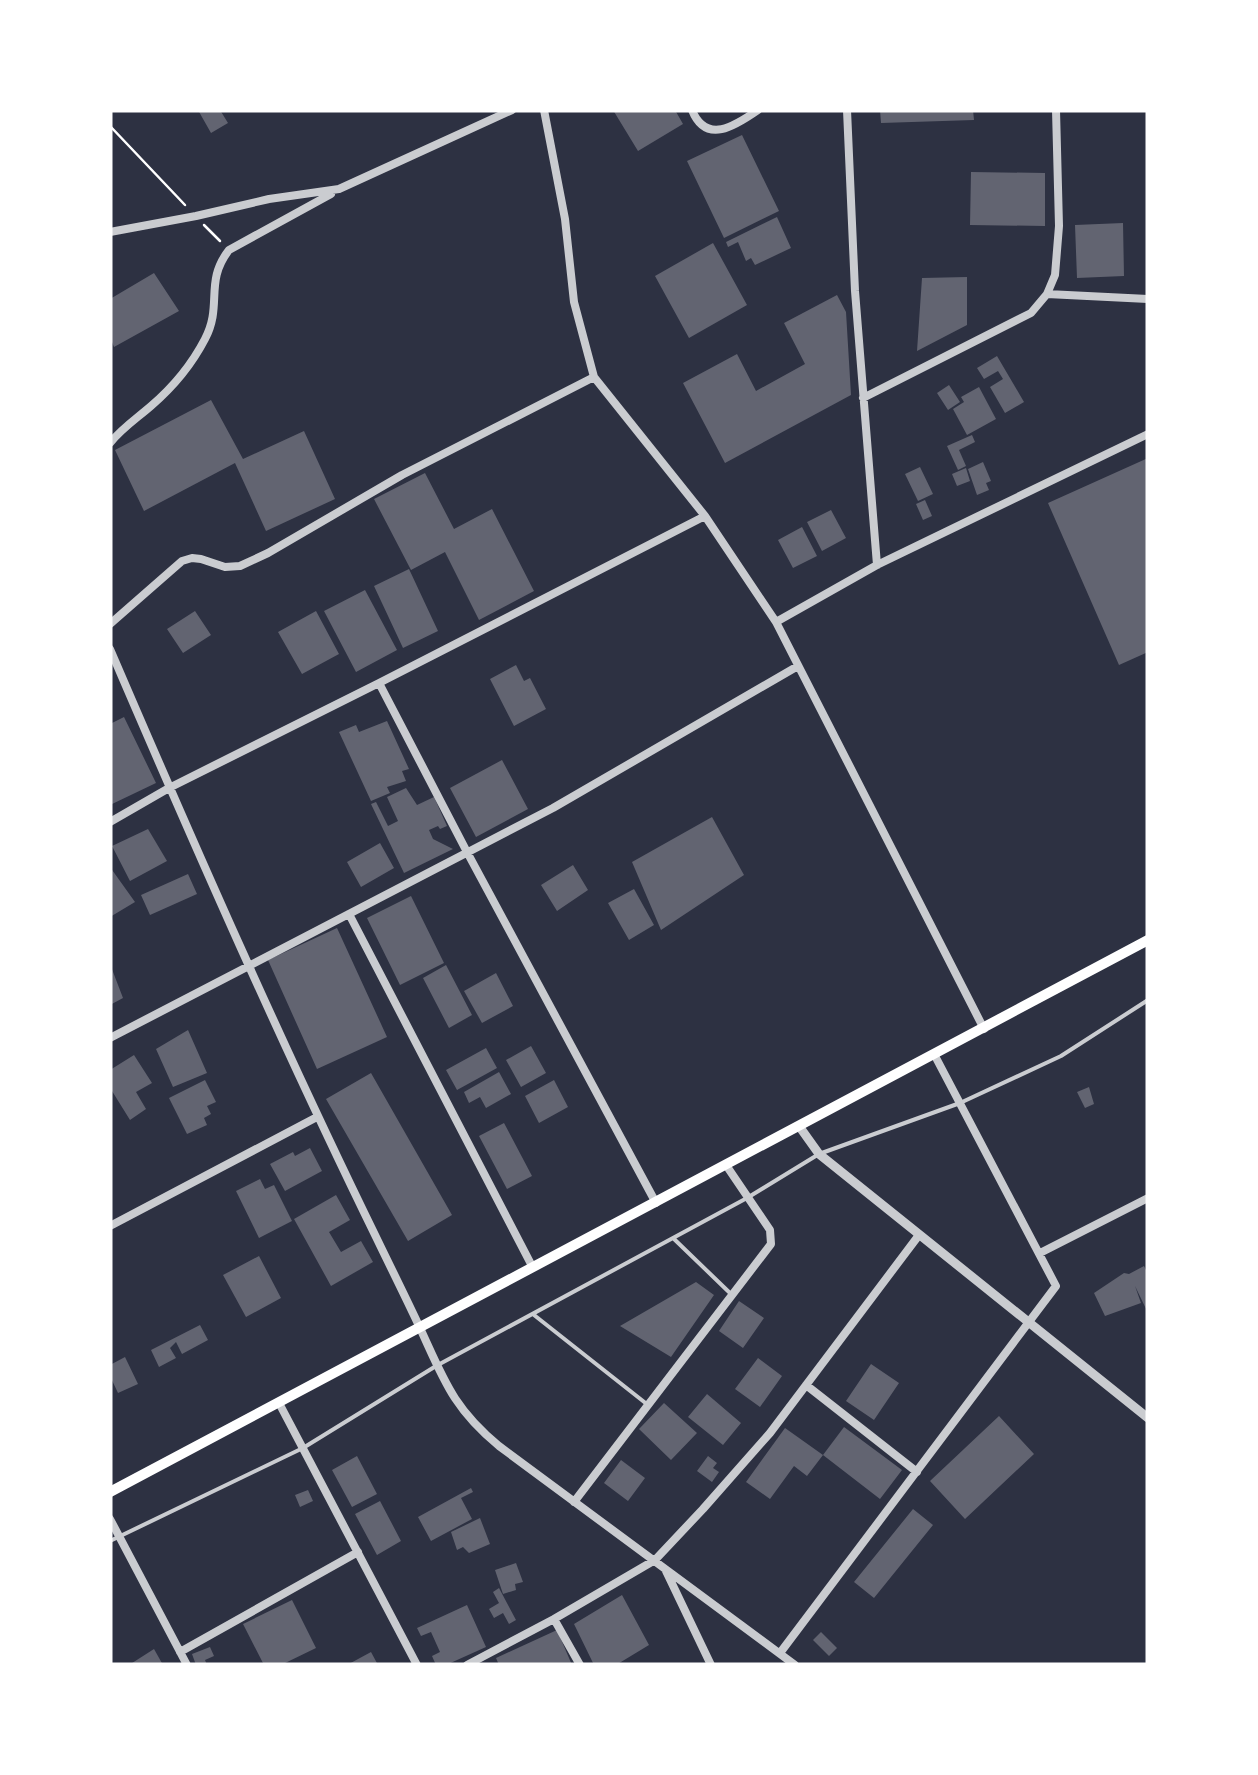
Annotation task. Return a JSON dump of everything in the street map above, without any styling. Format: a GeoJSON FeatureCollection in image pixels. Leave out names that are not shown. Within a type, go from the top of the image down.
{"type":"FeatureCollection","features":[{"type":"Feature","properties":{"kind":"main road"},"geometry":{"type":"LineString","coordinates":[[110,1492],[1148,940]]}},
{"type":"Feature","properties":{"kind":"street"},"geometry":{"type":"LineString","coordinates":[[110,443],[121,428],[172,386],[195,357],[215,310],[218,264],[229,250],[340,189],[512,110]]}},
{"type":"Feature","properties":{"kind":"street"},"geometry":{"type":"LineString","coordinates":[[544,110],[574,302],[594,378],[705,516],[776,622],[984,1029]]}},
{"type":"Feature","properties":{"kind":"street"},"geometry":{"type":"LineString","coordinates":[[692,110],[698,124],[710,130],[719,130],[758,110]]}},
{"type":"Feature","properties":{"kind":"street"},"geometry":{"type":"LineString","coordinates":[[848,110],[855,292],[877,565]]}},
{"type":"Feature","properties":{"kind":"street"},"geometry":{"type":"LineString","coordinates":[[864,398],[1031,313],[1047,294],[1056,275],[1059,226],[1056,110]]}},
{"type":"Feature","properties":{"kind":"street"},"geometry":{"type":"LineString","coordinates":[[110,232],[269,199],[340,189]]}},
{"type":"Feature","properties":{"kind":"street"},"geometry":{"type":"LineString","coordinates":[[1047,294],[1148,299]]}},
{"type":"Feature","properties":{"kind":"street"},"geometry":{"type":"LineString","coordinates":[[110,624],[182,561],[201,558],[225,567],[240,566],[402,474],[594,378]]}},
{"type":"Feature","properties":{"kind":"street"},"geometry":{"type":"LineString","coordinates":[[776,622],[877,565],[1148,434]]}},
{"type":"Feature","properties":{"kind":"street"},"geometry":{"type":"LineString","coordinates":[[110,822],[169,788],[705,516]]}},
{"type":"Feature","properties":{"kind":"street"},"geometry":{"type":"LineString","coordinates":[[110,649],[248,967],[456,1402],[483,1433],[795,1665]]}},
{"type":"Feature","properties":{"kind":"street"},"geometry":{"type":"LineString","coordinates":[[110,1038],[553,808],[798,666]]}},
{"type":"Feature","properties":{"kind":"street"},"geometry":{"type":"LineString","coordinates":[[379,684],[656,1202]]}},
{"type":"Feature","properties":{"kind":"street"},"geometry":{"type":"LineString","coordinates":[[349,914],[532,1266]]}},
{"type":"Feature","properties":{"kind":"street"},"geometry":{"type":"LineString","coordinates":[[780,1654],[1056,1286],[934,1054]]}},
{"type":"Feature","properties":{"kind":"street"},"geometry":{"type":"LineString","coordinates":[[110,1226],[317,1117]]}},
{"type":"Feature","properties":{"kind":"street"},"geometry":{"type":"LineString","coordinates":[[799,1126],[819,1154],[1148,1418]]}},
{"type":"Feature","properties":{"kind":"street"},"geometry":{"type":"LineString","coordinates":[[574,1502],[772,1240],[770,1230],[726,1165]]}},
{"type":"Feature","properties":{"kind":"street"},"geometry":{"type":"LineString","coordinates":[[1040,1253],[1148,1198]]}},
{"type":"Feature","properties":{"kind":"street"},"geometry":{"type":"LineString","coordinates":[[467,1665],[654,1560],[748,1458],[919,1235]]}},
{"type":"Feature","properties":{"kind":"street"},"geometry":{"type":"LineString","coordinates":[[806,1385],[918,1472]]}},
{"type":"Feature","properties":{"kind":"street"},"geometry":{"type":"LineString","coordinates":[[280,1402],[417,1665]]}},
{"type":"Feature","properties":{"kind":"street"},"geometry":{"type":"LineString","coordinates":[[110,1518],[115,1539],[187,1665]]}},
{"type":"Feature","properties":{"kind":"street"},"geometry":{"type":"LineString","coordinates":[[180,1652],[358,1552]]}},
{"type":"Feature","properties":{"kind":"street"},"geometry":{"type":"LineString","coordinates":[[664,1567],[710,1665]]}},
{"type":"Feature","properties":{"kind":"street"},"geometry":{"type":"LineString","coordinates":[[554,1618],[580,1665]]}},
{"type":"Feature","properties":{"kind":"lane"},"geometry":{"type":"LineString","coordinates":[[115,1539],[303,1448],[436,1366],[748,1198],[819,1154],[960,1102],[1061,1056],[1148,1000]]}},
{"type":"Feature","properties":{"kind":"lane"},"geometry":{"type":"LineString","coordinates":[[674,1238],[732,1296]]}},
{"type":"Feature","properties":{"kind":"lane"},"geometry":{"type":"LineString","coordinates":[[533,1314],[648,1405]]}},
{"type":"Feature","properties":{"kind":"path"},"geometry":{"type":"LineString","coordinates":[[110,126],[229,250]]}},
{"type":"Feature","properties":{"kind":"building"},"geometry":{"type":"Polygon","coordinates":[[[198,110],[220,110],[228,123],[211,133],[198,110]]]}},
{"type":"Feature","properties":{"kind":"building"},"geometry":{"type":"Polygon","coordinates":[[[613,110],[675,110],[683,124],[638,151],[613,110]]]}},
{"type":"Feature","properties":{"kind":"building"},"geometry":{"type":"Polygon","coordinates":[[[880,110],[973,110],[974,120],[881,123],[880,110]]]}},
{"type":"Feature","properties":{"kind":"building"},"geometry":{"type":"Polygon","coordinates":[[[742,135],[779,211],[724,238],[687,161],[742,135]]]}},
{"type":"Feature","properties":{"kind":"building"},"geometry":{"type":"Polygon","coordinates":[[[971,172],[1045,173],[1045,226],[970,225],[971,172]]]}},
{"type":"Feature","properties":{"kind":"building"},"geometry":{"type":"Polygon","coordinates":[[[777,217],[791,248],[755,265],[751,258],[746,261],[738,242],[728,247],[726,242],[777,217]]]}},
{"type":"Feature","properties":{"kind":"building"},"geometry":{"type":"Polygon","coordinates":[[[1123,223],[1124,276],[1077,278],[1075,225],[1123,223]]]}},
{"type":"Feature","properties":{"kind":"building"},"geometry":{"type":"Polygon","coordinates":[[[713,243],[747,305],[689,338],[655,276],[713,243]]]}},
{"type":"Feature","properties":{"kind":"building"},"geometry":{"type":"Polygon","coordinates":[[[154,273],[179,311],[114,347],[110,337],[110,299],[154,273]]]}},
{"type":"Feature","properties":{"kind":"building"},"geometry":{"type":"Polygon","coordinates":[[[967,277],[967,325],[917,351],[922,278],[967,277]]]}},
{"type":"Feature","properties":{"kind":"building"},"geometry":{"type":"Polygon","coordinates":[[[837,295],[846,312],[851,395],[725,463],[683,383],[737,354],[756,391],[805,364],[784,323],[837,295]]]}},
{"type":"Feature","properties":{"kind":"building"},"geometry":{"type":"Polygon","coordinates":[[[997,356],[1024,402],[1005,413],[990,387],[1003,379],[998,371],[984,379],[977,368],[997,356]]]}},
{"type":"Feature","properties":{"kind":"building"},"geometry":{"type":"Polygon","coordinates":[[[949,385],[960,402],[948,410],[937,393],[949,385]]]}},
{"type":"Feature","properties":{"kind":"building"},"geometry":{"type":"Polygon","coordinates":[[[979,387],[996,419],[967,435],[953,409],[964,402],[961,397],[979,387]]]}},
{"type":"Feature","properties":{"kind":"building"},"geometry":{"type":"Polygon","coordinates":[[[211,400],[243,459],[304,431],[335,499],[266,531],[235,463],[144,511],[115,450],[211,400]]]}},
{"type":"Feature","properties":{"kind":"building"},"geometry":{"type":"Polygon","coordinates":[[[972,435],[975,442],[959,450],[966,466],[958,470],[947,446],[972,435]]]}},
{"type":"Feature","properties":{"kind":"building"},"geometry":{"type":"Polygon","coordinates":[[[1148,458],[1148,652],[1119,665],[1048,503],[1148,458]]]}},
{"type":"Feature","properties":{"kind":"building"},"geometry":{"type":"Polygon","coordinates":[[[983,462],[991,481],[986,483],[989,490],[977,495],[968,469],[983,462]]]}},
{"type":"Feature","properties":{"kind":"building"},"geometry":{"type":"Polygon","coordinates":[[[920,467],[933,494],[918,501],[905,474],[920,467]]]}},
{"type":"Feature","properties":{"kind":"building"},"geometry":{"type":"Polygon","coordinates":[[[966,468],[970,481],[957,486],[952,474],[966,468]]]}},
{"type":"Feature","properties":{"kind":"building"},"geometry":{"type":"Polygon","coordinates":[[[425,473],[454,529],[492,509],[534,591],[479,620],[445,552],[411,570],[374,499],[425,473]]]}},
{"type":"Feature","properties":{"kind":"building"},"geometry":{"type":"Polygon","coordinates":[[[925,500],[932,516],[923,520],[916,504],[925,500]]]}},
{"type":"Feature","properties":{"kind":"building"},"geometry":{"type":"Polygon","coordinates":[[[831,510],[846,538],[822,551],[807,522],[831,510]]]}},
{"type":"Feature","properties":{"kind":"building"},"geometry":{"type":"Polygon","coordinates":[[[802,527],[817,556],[793,568],[778,540],[802,527]]]}},
{"type":"Feature","properties":{"kind":"building"},"geometry":{"type":"Polygon","coordinates":[[[409,569],[438,631],[403,648],[374,586],[409,569]]]}},
{"type":"Feature","properties":{"kind":"building"},"geometry":{"type":"Polygon","coordinates":[[[365,590],[397,650],[356,672],[324,611],[365,590]]]}},
{"type":"Feature","properties":{"kind":"building"},"geometry":{"type":"Polygon","coordinates":[[[195,611],[211,635],[183,653],[167,629],[195,611]]]}},
{"type":"Feature","properties":{"kind":"building"},"geometry":{"type":"Polygon","coordinates":[[[316,611],[339,654],[302,674],[278,632],[316,611]]]}},
{"type":"Feature","properties":{"kind":"building"},"geometry":{"type":"Polygon","coordinates":[[[516,665],[524,681],[530,678],[546,709],[514,726],[490,679],[516,665]]]}},
{"type":"Feature","properties":{"kind":"building"},"geometry":{"type":"Polygon","coordinates":[[[124,717],[156,783],[110,805],[110,724],[124,717]]]}},
{"type":"Feature","properties":{"kind":"building"},"geometry":{"type":"Polygon","coordinates":[[[387,721],[409,769],[402,771],[406,781],[387,787],[390,793],[371,801],[339,732],[356,725],[359,732],[387,721]]]}},
{"type":"Feature","properties":{"kind":"building"},"geometry":{"type":"Polygon","coordinates":[[[502,760],[528,809],[476,837],[450,788],[502,760]]]}},
{"type":"Feature","properties":{"kind":"building"},"geometry":{"type":"Polygon","coordinates":[[[406,788],[417,805],[434,797],[447,826],[429,830],[433,839],[453,849],[404,873],[371,804],[376,802],[388,826],[398,821],[387,797],[406,788]]]}},
{"type":"Feature","properties":{"kind":"building"},"geometry":{"type":"Polygon","coordinates":[[[712,817],[744,875],[661,930],[632,862],[712,817]]]}},
{"type":"Feature","properties":{"kind":"building"},"geometry":{"type":"Polygon","coordinates":[[[148,829],[167,861],[130,881],[112,846],[148,829]]]}},
{"type":"Feature","properties":{"kind":"building"},"geometry":{"type":"Polygon","coordinates":[[[380,843],[394,868],[361,887],[347,862],[380,843]]]}},
{"type":"Feature","properties":{"kind":"building"},"geometry":{"type":"Polygon","coordinates":[[[573,865],[588,890],[557,911],[541,885],[573,865]]]}},
{"type":"Feature","properties":{"kind":"building"},"geometry":{"type":"Polygon","coordinates":[[[110,867],[135,902],[110,917],[110,867]]]}},
{"type":"Feature","properties":{"kind":"building"},"geometry":{"type":"Polygon","coordinates":[[[188,874],[197,894],[150,915],[141,895],[188,874]]]}},
{"type":"Feature","properties":{"kind":"building"},"geometry":{"type":"Polygon","coordinates":[[[634,889],[654,925],[629,940],[608,903],[634,889]]]}},
{"type":"Feature","properties":{"kind":"building"},"geometry":{"type":"Polygon","coordinates":[[[411,896],[444,963],[400,985],[367,918],[411,896]]]}},
{"type":"Feature","properties":{"kind":"building"},"geometry":{"type":"Polygon","coordinates":[[[337,928],[387,1037],[317,1069],[268,960],[337,928]]]}},
{"type":"Feature","properties":{"kind":"building"},"geometry":{"type":"Polygon","coordinates":[[[110,964],[123,998],[110,1005],[110,964]]]}},
{"type":"Feature","properties":{"kind":"building"},"geometry":{"type":"Polygon","coordinates":[[[446,965],[472,1015],[449,1028],[423,978],[446,965]]]}},
{"type":"Feature","properties":{"kind":"building"},"geometry":{"type":"Polygon","coordinates":[[[496,973],[513,1006],[482,1023],[464,991],[496,973]]]}},
{"type":"Feature","properties":{"kind":"building"},"geometry":{"type":"Polygon","coordinates":[[[188,1030],[207,1073],[173,1087],[156,1049],[188,1030]]]}},
{"type":"Feature","properties":{"kind":"building"},"geometry":{"type":"Polygon","coordinates":[[[531,1046],[546,1073],[521,1087],[506,1060],[531,1046]]]}},
{"type":"Feature","properties":{"kind":"building"},"geometry":{"type":"Polygon","coordinates":[[[486,1048],[497,1068],[457,1090],[446,1070],[486,1048]]]}},
{"type":"Feature","properties":{"kind":"building"},"geometry":{"type":"Polygon","coordinates":[[[134,1055],[152,1083],[136,1092],[146,1109],[130,1120],[110,1093],[110,1070],[134,1055]]]}},
{"type":"Feature","properties":{"kind":"building"},"geometry":{"type":"Polygon","coordinates":[[[499,1072],[511,1094],[486,1108],[480,1097],[469,1103],[464,1092],[499,1072]]]}},
{"type":"Feature","properties":{"kind":"building"},"geometry":{"type":"Polygon","coordinates":[[[371,1073],[452,1215],[408,1241],[326,1099],[371,1073]]]}},
{"type":"Feature","properties":{"kind":"building"},"geometry":{"type":"Polygon","coordinates":[[[205,1080],[216,1102],[207,1106],[211,1114],[204,1118],[207,1125],[187,1134],[169,1098],[205,1080]]]}},
{"type":"Feature","properties":{"kind":"building"},"geometry":{"type":"Polygon","coordinates":[[[554,1080],[568,1107],[539,1123],[525,1096],[554,1080]]]}},
{"type":"Feature","properties":{"kind":"building"},"geometry":{"type":"Polygon","coordinates":[[[1089,1087],[1094,1104],[1085,1108],[1077,1092],[1089,1087]]]}},
{"type":"Feature","properties":{"kind":"building"},"geometry":{"type":"Polygon","coordinates":[[[504,1123],[532,1176],[507,1189],[479,1136],[504,1123]]]}},
{"type":"Feature","properties":{"kind":"building"},"geometry":{"type":"Polygon","coordinates":[[[310,1148],[322,1171],[285,1191],[270,1164],[310,1148]]]}},
{"type":"Feature","properties":{"kind":"building"},"geometry":{"type":"Polygon","coordinates":[[[260,1179],[265,1189],[274,1185],[292,1221],[259,1238],[236,1191],[260,1179]]]}},
{"type":"Feature","properties":{"kind":"building"},"geometry":{"type":"Polygon","coordinates":[[[336,1195],[350,1220],[329,1232],[341,1252],[361,1241],[373,1262],[331,1286],[294,1219],[336,1195]]]}},
{"type":"Feature","properties":{"kind":"building"},"geometry":{"type":"Polygon","coordinates":[[[259,1256],[281,1298],[246,1317],[223,1275],[259,1256]]]}},
{"type":"Feature","properties":{"kind":"building"},"geometry":{"type":"Polygon","coordinates":[[[1144,1266],[1148,1274],[1148,1313],[1135,1286],[1141,1303],[1105,1316],[1094,1293],[1124,1273],[1144,1266]]]}},
{"type":"Feature","properties":{"kind":"building"},"geometry":{"type":"Polygon","coordinates":[[[696,1282],[714,1295],[671,1357],[620,1326],[696,1282]]]}},
{"type":"Feature","properties":{"kind":"building"},"geometry":{"type":"Polygon","coordinates":[[[739,1301],[764,1318],[743,1348],[719,1331],[739,1301]]]}},
{"type":"Feature","properties":{"kind":"building"},"geometry":{"type":"Polygon","coordinates":[[[200,1325],[208,1340],[182,1354],[176,1342],[170,1348],[176,1358],[159,1367],[151,1350],[200,1325]]]}},
{"type":"Feature","properties":{"kind":"building"},"geometry":{"type":"Polygon","coordinates":[[[125,1357],[138,1384],[118,1393],[110,1376],[110,1365],[125,1357]]]}},
{"type":"Feature","properties":{"kind":"building"},"geometry":{"type":"Polygon","coordinates":[[[758,1358],[782,1376],[760,1407],[735,1389],[758,1358]]]}},
{"type":"Feature","properties":{"kind":"building"},"geometry":{"type":"Polygon","coordinates":[[[871,1364],[899,1383],[874,1420],[846,1401],[871,1364]]]}},
{"type":"Feature","properties":{"kind":"building"},"geometry":{"type":"Polygon","coordinates":[[[707,1394],[741,1423],[723,1445],[688,1417],[707,1394]]]}},
{"type":"Feature","properties":{"kind":"building"},"geometry":{"type":"Polygon","coordinates":[[[664,1403],[697,1433],[671,1460],[639,1429],[664,1403]]]}},
{"type":"Feature","properties":{"kind":"building"},"geometry":{"type":"Polygon","coordinates":[[[999,1416],[1034,1454],[965,1519],[930,1481],[999,1416]]]}},
{"type":"Feature","properties":{"kind":"building"},"geometry":{"type":"Polygon","coordinates":[[[844,1427],[902,1470],[880,1499],[823,1455],[844,1427]]]}},
{"type":"Feature","properties":{"kind":"building"},"geometry":{"type":"Polygon","coordinates":[[[785,1428],[823,1455],[807,1476],[794,1466],[770,1499],[746,1482],[785,1428]]]}},
{"type":"Feature","properties":{"kind":"building"},"geometry":{"type":"Polygon","coordinates":[[[357,1456],[377,1494],[352,1507],[332,1470],[357,1456]]]}},
{"type":"Feature","properties":{"kind":"building"},"geometry":{"type":"Polygon","coordinates":[[[708,1456],[717,1463],[713,1468],[719,1472],[712,1482],[697,1471],[708,1456]]]}},
{"type":"Feature","properties":{"kind":"building"},"geometry":{"type":"Polygon","coordinates":[[[621,1460],[645,1478],[628,1501],[604,1483],[621,1460]]]}},
{"type":"Feature","properties":{"kind":"building"},"geometry":{"type":"Polygon","coordinates":[[[471,1488],[473,1492],[461,1498],[472,1519],[431,1541],[418,1517],[471,1488]]]}},
{"type":"Feature","properties":{"kind":"building"},"geometry":{"type":"Polygon","coordinates":[[[308,1490],[313,1501],[300,1507],[295,1495],[308,1490]]]}},
{"type":"Feature","properties":{"kind":"building"},"geometry":{"type":"Polygon","coordinates":[[[380,1501],[401,1541],[377,1555],[355,1514],[380,1501]]]}},
{"type":"Feature","properties":{"kind":"building"},"geometry":{"type":"Polygon","coordinates":[[[913,1509],[933,1525],[874,1598],[854,1582],[913,1509]]]}},
{"type":"Feature","properties":{"kind":"building"},"geometry":{"type":"Polygon","coordinates":[[[480,1518],[490,1544],[469,1553],[463,1547],[457,1550],[451,1532],[480,1518]]]}},
{"type":"Feature","properties":{"kind":"building"},"geometry":{"type":"Polygon","coordinates":[[[516,1563],[523,1582],[515,1584],[516,1590],[503,1594],[495,1570],[516,1563]]]}},
{"type":"Feature","properties":{"kind":"building"},"geometry":{"type":"Polygon","coordinates":[[[499,1588],[516,1620],[509,1624],[503,1613],[494,1618],[489,1609],[499,1603],[493,1592],[499,1588]]]}},
{"type":"Feature","properties":{"kind":"building"},"geometry":{"type":"Polygon","coordinates":[[[622,1595],[649,1645],[616,1665],[594,1665],[574,1624],[622,1595]]]}},
{"type":"Feature","properties":{"kind":"building"},"geometry":{"type":"Polygon","coordinates":[[[292,1600],[316,1648],[281,1665],[264,1665],[243,1624],[292,1600]]]}},
{"type":"Feature","properties":{"kind":"building"},"geometry":{"type":"Polygon","coordinates":[[[467,1605],[486,1647],[446,1665],[436,1665],[432,1656],[440,1652],[431,1632],[421,1636],[417,1628],[467,1605]]]}},
{"type":"Feature","properties":{"kind":"building"},"geometry":{"type":"Polygon","coordinates":[[[557,1630],[572,1665],[499,1665],[496,1658],[557,1630]]]}},
{"type":"Feature","properties":{"kind":"building"},"geometry":{"type":"Polygon","coordinates":[[[821,1632],[837,1648],[829,1656],[813,1640],[821,1632]]]}},
{"type":"Feature","properties":{"kind":"building"},"geometry":{"type":"Polygon","coordinates":[[[210,1647],[214,1656],[205,1660],[207,1665],[196,1665],[192,1654],[210,1647]]]}},
{"type":"Feature","properties":{"kind":"building"},"geometry":{"type":"Polygon","coordinates":[[[154,1649],[163,1665],[129,1665],[154,1649]]]}},
{"type":"Feature","properties":{"kind":"building"},"geometry":{"type":"Polygon","coordinates":[[[371,1652],[378,1665],[347,1665],[371,1652]]]}}]}
